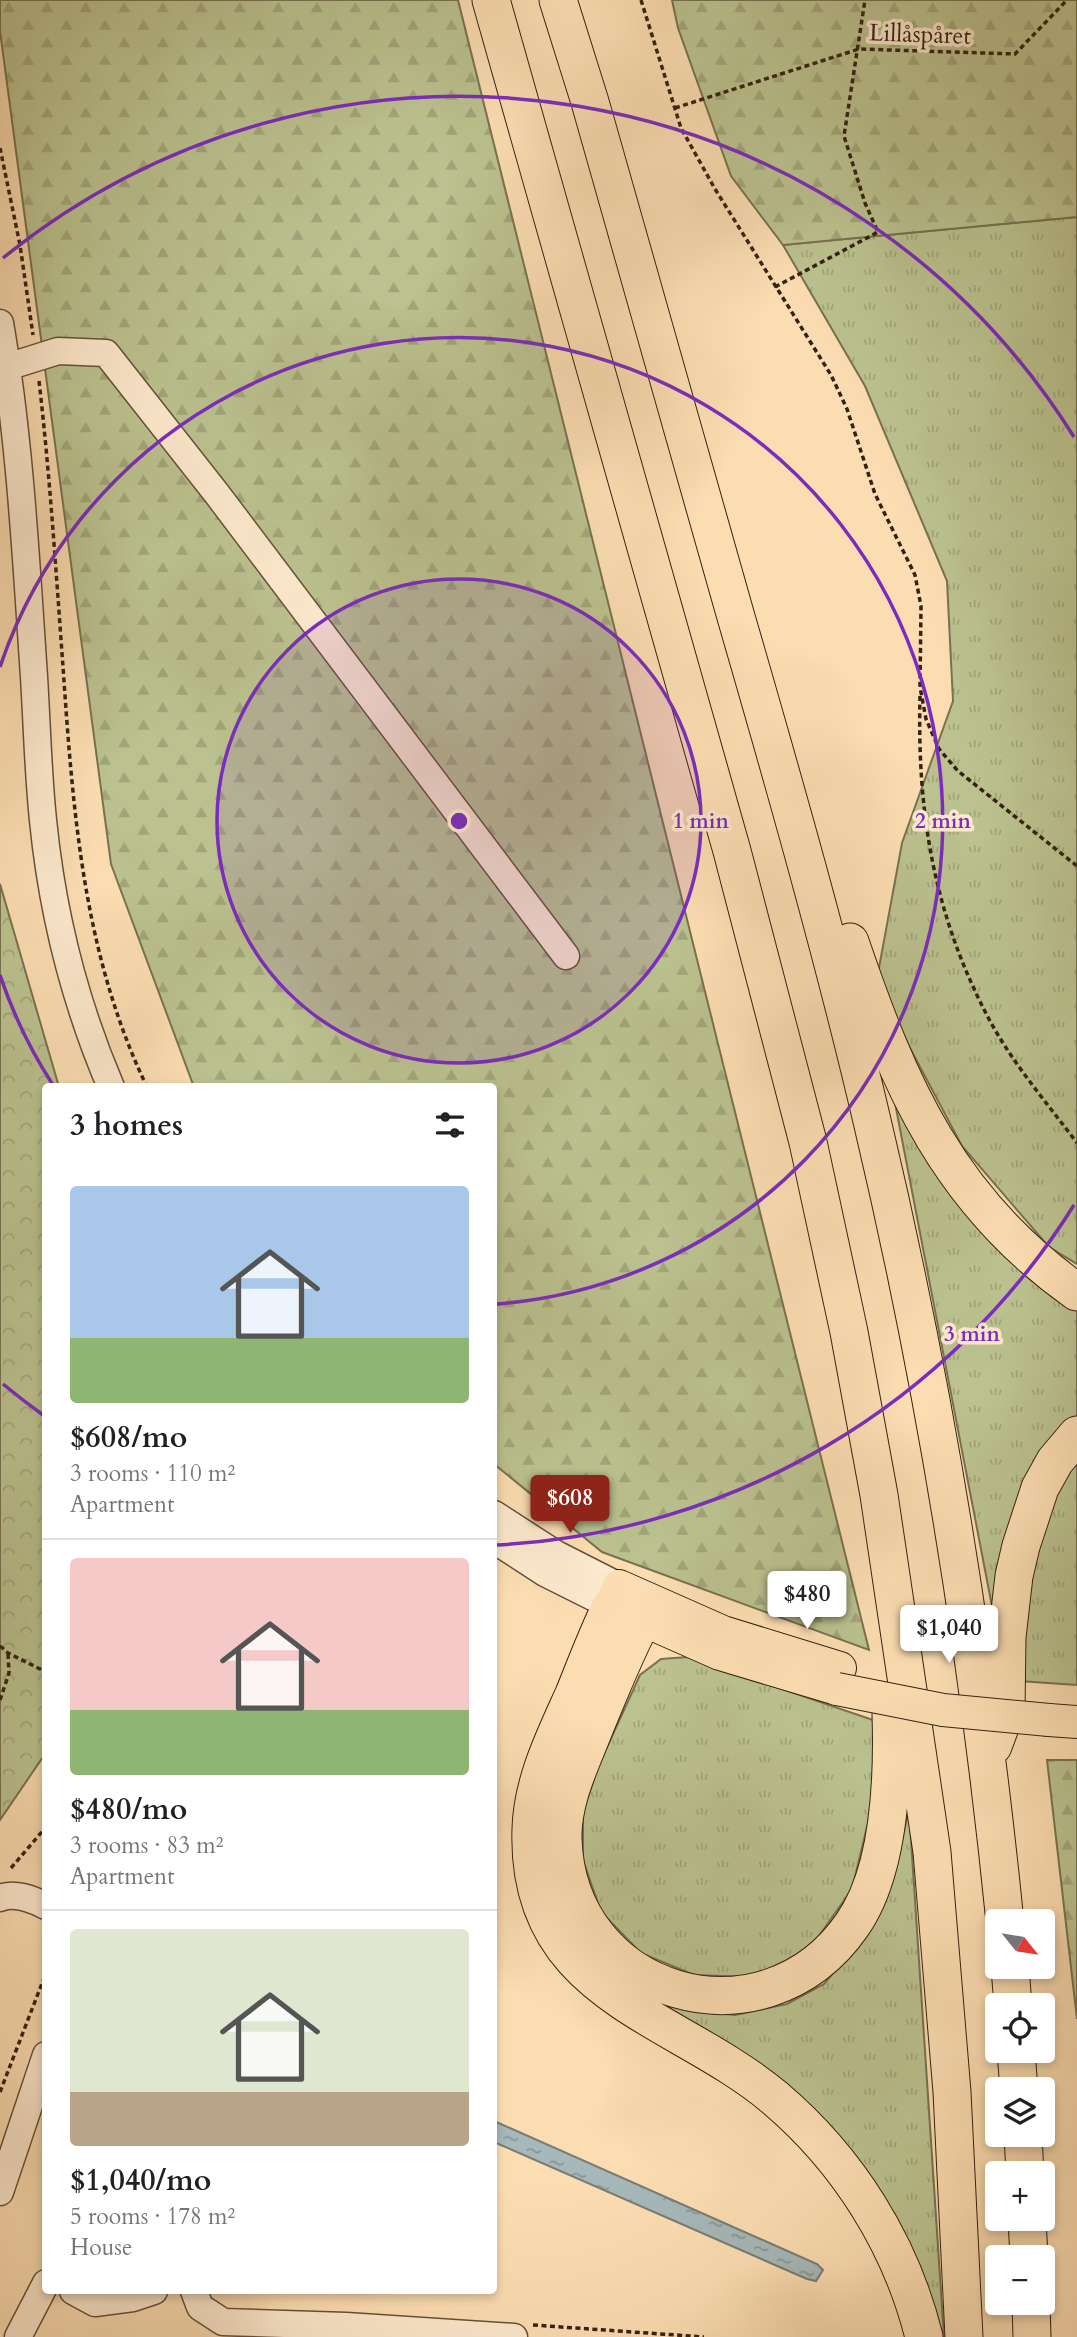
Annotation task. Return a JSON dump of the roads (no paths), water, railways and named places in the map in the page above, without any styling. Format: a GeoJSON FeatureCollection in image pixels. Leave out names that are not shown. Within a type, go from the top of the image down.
{"type":"FeatureCollection","features":[{"type":"Feature","properties":{"kind":"highway"},"geometry":{"type":"LineString","coordinates":[[491,0],[732,851],[789,1064],[851,1345],[879,1495],[932,1852],[952,2092],[964,2337]]}},
{"type":"Feature","properties":{"kind":"highway"},"geometry":{"type":"LineString","coordinates":[[558,0],[590,102],[838,982],[900,1245],[947,1484],[987,1760],[1004,1909]]}},
{"type":"Feature","properties":{"kind":"highway"},"geometry":{"type":"LineString","coordinates":[[723,570],[862,978],[914,1103],[950,1165],[987,1213],[1030,1256],[1077,1292]]}},
{"type":"Feature","properties":{"kind":"highway"},"geometry":{"type":"LineString","coordinates":[[987,1760],[1006,1711],[1005,1667],[1009,1616],[1021,1546],[1040,1488],[1055,1461],[1077,1436]]}},
{"type":"Feature","properties":{"kind":"highway"},"geometry":{"type":"LineString","coordinates":[[631,1604],[608,1696],[567,1805],[564,1826],[566,1868],[575,1898],[589,1926],[609,1950],[642,1975],[661,1985],[691,1994],[722,1997],[783,1983],[811,1968],[834,1948],[854,1923],[867,1895],[884,1836],[891,1775],[891,1714],[907,1681]]}},
{"type":"Feature","properties":{"kind":"highway"},"geometry":{"type":"LineString","coordinates":[[631,1604],[543,1770],[534,1798],[531,1856],[545,1913],[558,1939],[575,1963],[596,1984],[750,2079],[774,2097],[818,2140],[856,2188],[888,2240],[912,2296],[924,2337]]}},
{"type":"Feature","properties":{"kind":"highway"},"geometry":{"type":"LineString","coordinates":[[1031,2315],[1032,2337]]}},
{"type":"Feature","properties":{"kind":"main road"},"geometry":{"type":"LineString","coordinates":[[631,1604],[723,1632],[838,1678],[895,1682],[1064,1713]]}},
{"type":"Feature","properties":{"kind":"street"},"geometry":{"type":"LineString","coordinates":[[0,323],[7,367],[26,570],[43,821],[66,951],[81,1008],[109,1083]]}},
{"type":"Feature","properties":{"kind":"street"},"geometry":{"type":"LineString","coordinates":[[7,367],[58,351],[106,353],[225,505],[566,956]]}},
{"type":"Feature","properties":{"kind":"street"},"geometry":{"type":"LineString","coordinates":[[497,1516],[631,1604]]}},
{"type":"Feature","properties":{"kind":"street"},"geometry":{"type":"LineString","coordinates":[[497,1543],[545,1573],[631,1604]]}},
{"type":"Feature","properties":{"kind":"street"},"geometry":{"type":"LineString","coordinates":[[0,1898],[7,1895],[33,1899],[42,1904]]}},
{"type":"Feature","properties":{"kind":"street"},"geometry":{"type":"LineString","coordinates":[[0,2192],[42,2067]]}},
{"type":"Feature","properties":{"kind":"street"},"geometry":{"type":"LineString","coordinates":[[18,2337],[42,2291]]}},
{"type":"Feature","properties":{"kind":"street"},"geometry":{"type":"LineString","coordinates":[[78,2294],[95,2303],[145,2294]]}},
{"type":"Feature","properties":{"kind":"street"},"geometry":{"type":"LineString","coordinates":[[195,2294],[200,2307],[223,2322],[346,2326],[514,2337]]}},
{"type":"Feature","properties":{"kind":"water"},"geometry":{"type":"Polygon","coordinates":[[[497,2122],[817,2264],[823,2270],[816,2281],[497,2143],[497,2122]]]}}]}
